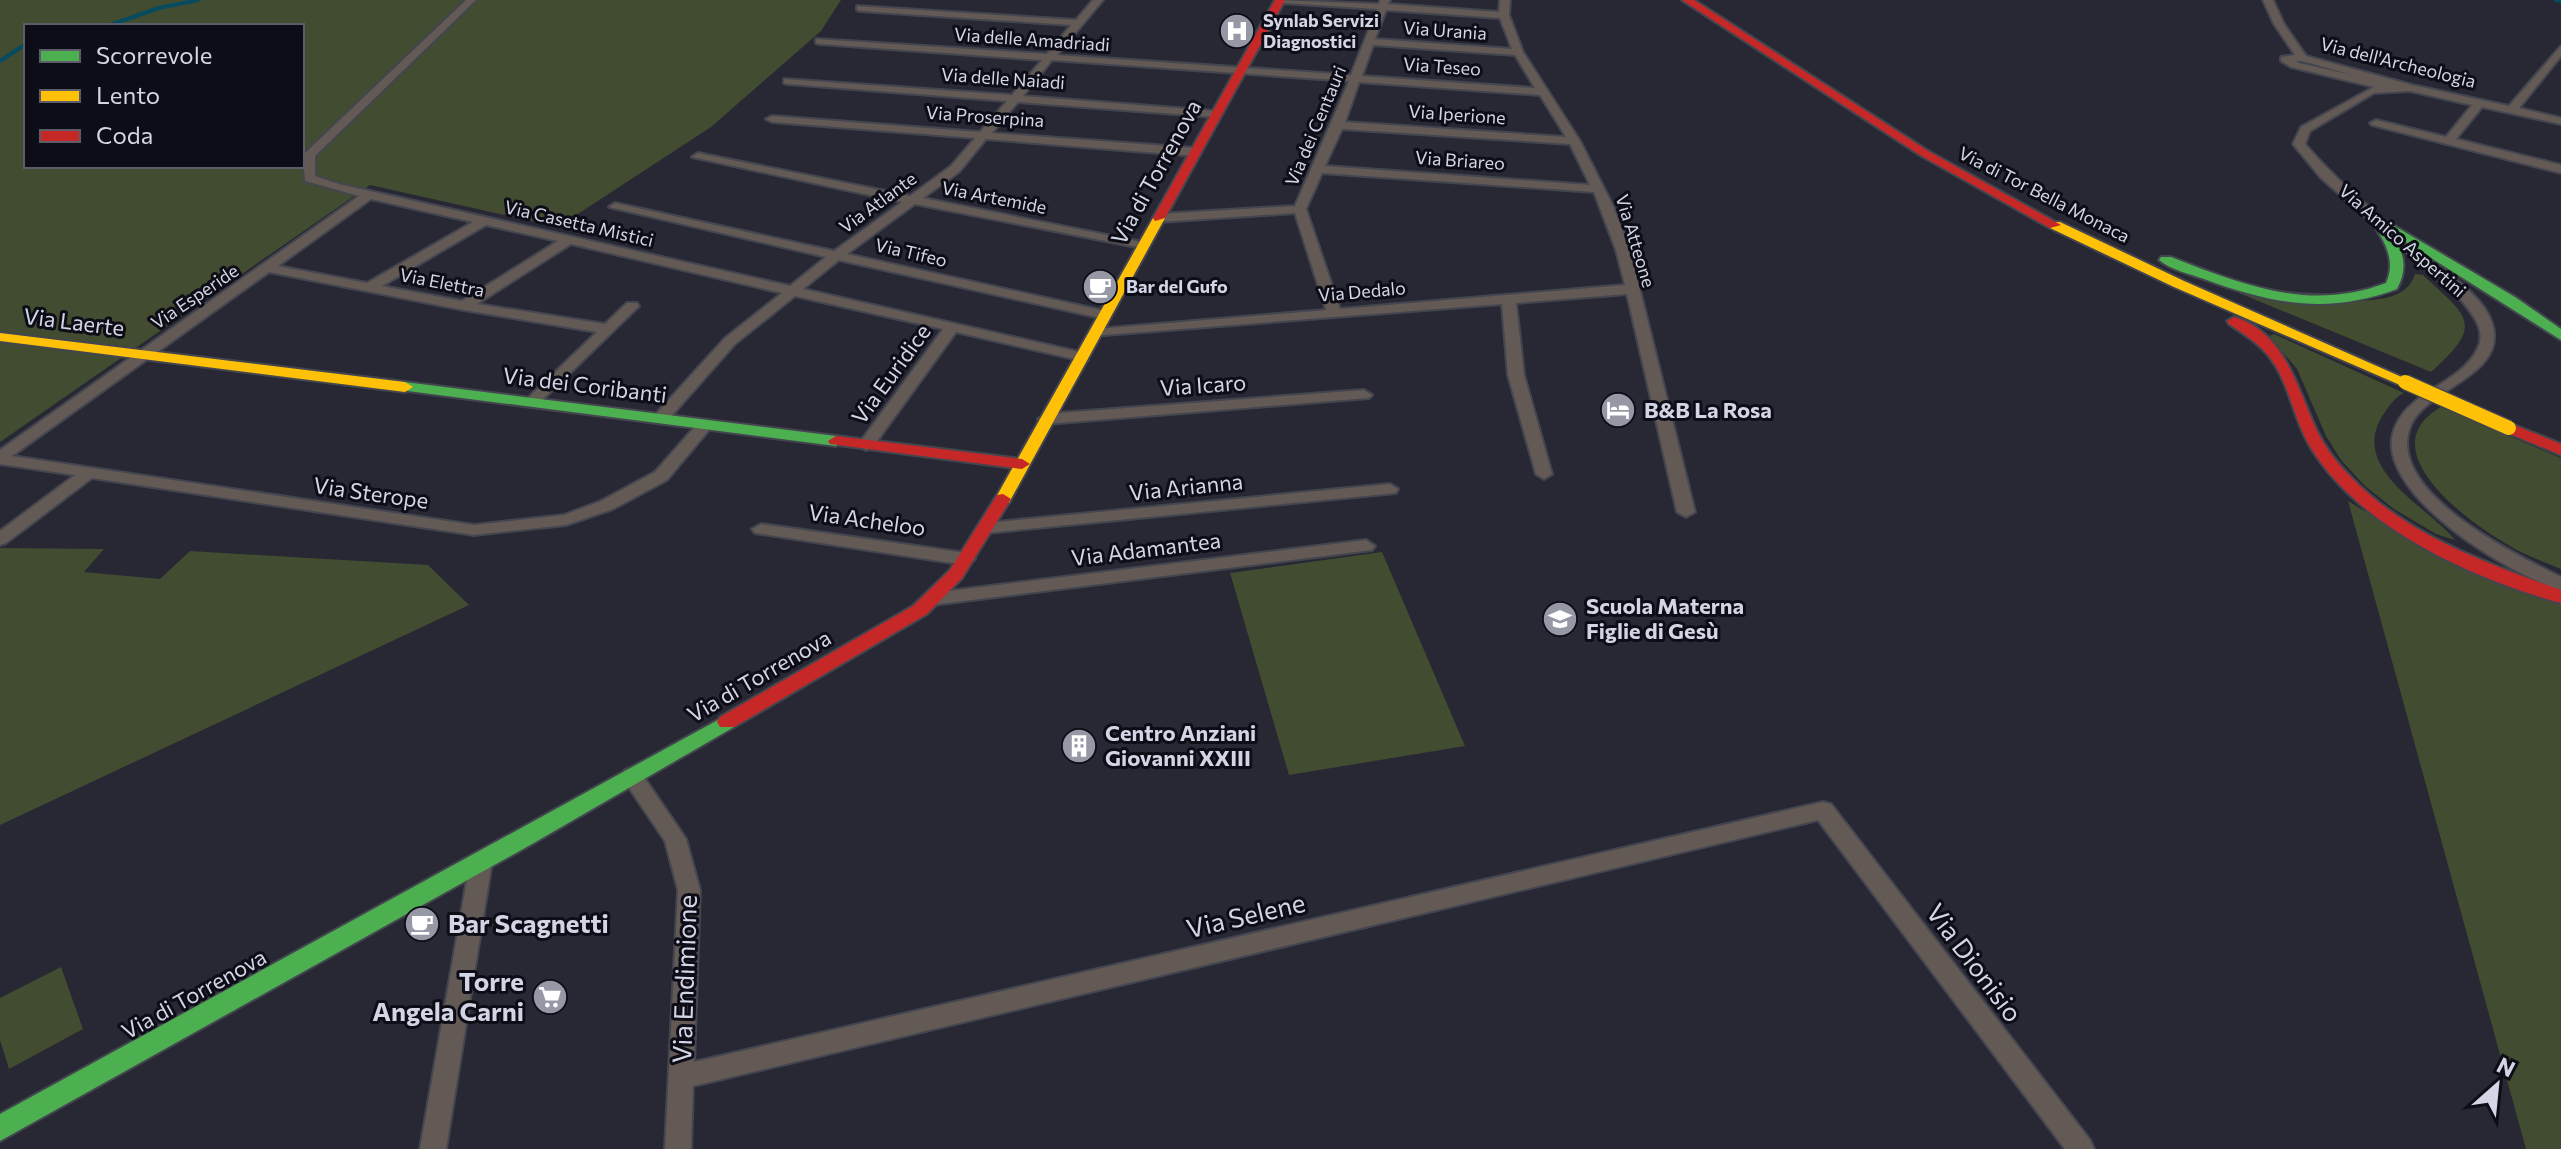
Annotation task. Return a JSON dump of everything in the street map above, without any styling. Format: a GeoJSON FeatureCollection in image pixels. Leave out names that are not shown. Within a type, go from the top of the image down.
{"type":"FeatureCollection","features":[{"type":"Feature","properties":{"kind":"main road","name":"Via di Torrenova"},"geometry":{"type":"LineString","coordinates":[[0,1128],[481,862],[906,619],[932,599],[966,559],[986,528],[1281,0]]}},
{"type":"Feature","properties":{"kind":"main road","name":"Via di Tor Bella Monaca"},"geometry":{"type":"LineString","coordinates":[[1687,0],[1936,161],[2046,221],[2151,272],[2412,380]]}},
{"type":"Feature","properties":{"kind":"main road","name":"Via di Tor Bella Monaca"},"geometry":{"type":"LineString","coordinates":[[1708,0],[1922,142],[2052,214],[2412,380]]}},
{"type":"Feature","properties":{"kind":"main road"},"geometry":{"type":"LineString","coordinates":[[2052,214],[2209,276],[2282,296],[2329,301],[2374,296],[2396,281],[2400,258],[2376,219]]}},
{"type":"Feature","properties":{"kind":"main road"},"geometry":{"type":"LineString","coordinates":[[2376,219],[2498,293],[2561,336]]}},
{"type":"Feature","properties":{"kind":"main road"},"geometry":{"type":"LineString","coordinates":[[2151,272],[2240,325],[2274,354],[2283,367],[2320,451],[2343,479],[2369,503],[2408,530],[2456,555],[2561,597]]}},
{"type":"Feature","properties":{"kind":"main road","name":"Via Laerte"},"geometry":{"type":"LineString","coordinates":[[0,337],[143,355]]}},
{"type":"Feature","properties":{"kind":"main road","name":"Via dei Coribanti"},"geometry":{"type":"LineString","coordinates":[[143,355],[1022,464]]}},
{"type":"Feature","properties":{"kind":"main road"},"geometry":{"type":"LineString","coordinates":[[2412,380],[2514,424],[2561,450]]}},
{"type":"Feature","properties":{"kind":"main road"},"geometry":{"type":"LineString","coordinates":[[2514,424],[2561,438]]}},
{"type":"Feature","properties":{"kind":"street","name":"Via Casetta Mistici"},"geometry":{"type":"LineString","coordinates":[[471,0],[309,155],[309,178],[568,241],[1083,357]]}},
{"type":"Feature","properties":{"kind":"street","name":"Via Atlante"},"geometry":{"type":"LineString","coordinates":[[661,418],[730,341],[837,255],[955,169],[1098,0]]}},
{"type":"Feature","properties":{"kind":"street"},"geometry":{"type":"LineString","coordinates":[[1281,0],[1384,3],[1504,15]]}},
{"type":"Feature","properties":{"kind":"street","name":"Via Atteone"},"geometry":{"type":"LineString","coordinates":[[1505,0],[1504,15],[1518,52],[1574,141],[1599,189],[1623,250],[1686,512]]}},
{"type":"Feature","properties":{"kind":"street"},"geometry":{"type":"LineString","coordinates":[[2268,0],[2279,24],[2302,58]]}},
{"type":"Feature","properties":{"kind":"street","name":"Via dei Centauri"},"geometry":{"type":"LineString","coordinates":[[1334,313],[1300,209],[1338,125],[1384,3]]}},
{"type":"Feature","properties":{"kind":"street"},"geometry":{"type":"LineString","coordinates":[[860,8],[1079,23]]}},
{"type":"Feature","properties":{"kind":"street","name":"Via delle Amadriadi"},"geometry":{"type":"LineString","coordinates":[[820,41],[1241,71]]}},
{"type":"Feature","properties":{"kind":"street","name":"Via Urania"},"geometry":{"type":"LineString","coordinates":[[1370,42],[1518,52]]}},
{"type":"Feature","properties":{"kind":"street"},"geometry":{"type":"LineString","coordinates":[[2512,110],[2561,49]]}},
{"type":"Feature","properties":{"kind":"street","name":"Via dell'Archeologia"},"geometry":{"type":"LineString","coordinates":[[2388,87],[2291,64],[2285,59],[2302,58],[2410,88],[2561,121]]}},
{"type":"Feature","properties":{"kind":"street"},"geometry":{"type":"LineString","coordinates":[[2546,69],[2561,72]]}},
{"type":"Feature","properties":{"kind":"street","name":"Via Teseo"},"geometry":{"type":"LineString","coordinates":[[1241,71],[1544,92]]}},
{"type":"Feature","properties":{"kind":"street","name":"Via delle Naiadi"},"geometry":{"type":"LineString","coordinates":[[788,81],[1215,114]]}},
{"type":"Feature","properties":{"kind":"street","name":"Via Amico Aspertini"},"geometry":{"type":"LineString","coordinates":[[2410,88],[2372,90],[2308,127],[2299,141],[2300,147],[2316,166],[2473,304],[2490,333],[2481,355],[2407,419],[2400,439],[2403,461],[2422,492],[2438,510],[2470,534],[2531,570],[2561,582]]}},
{"type":"Feature","properties":{"kind":"street"},"geometry":{"type":"LineString","coordinates":[[2449,141],[2480,102]]}},
{"type":"Feature","properties":{"kind":"street","name":"Via Proserpina"},"geometry":{"type":"LineString","coordinates":[[772,119],[1195,152]]}},
{"type":"Feature","properties":{"kind":"street"},"geometry":{"type":"LineString","coordinates":[[2376,123],[2561,169]]}},
{"type":"Feature","properties":{"kind":"street","name":"Via Iperione"},"geometry":{"type":"LineString","coordinates":[[1338,125],[1574,141]]}},
{"type":"Feature","properties":{"kind":"street","name":"Via Artemide"},"geometry":{"type":"LineString","coordinates":[[698,157],[1142,246]]}},
{"type":"Feature","properties":{"kind":"street","name":"Via Briareo"},"geometry":{"type":"LineString","coordinates":[[1319,169],[1599,189]]}},
{"type":"Feature","properties":{"kind":"street","name":"Via Esperide"},"geometry":{"type":"LineString","coordinates":[[0,458],[370,194]]}},
{"type":"Feature","properties":{"kind":"street","name":"Via Tifeo"},"geometry":{"type":"LineString","coordinates":[[615,207],[1105,315]]}},
{"type":"Feature","properties":{"kind":"street"},"geometry":{"type":"LineString","coordinates":[[1159,218],[1300,209]]}},
{"type":"Feature","properties":{"kind":"street"},"geometry":{"type":"LineString","coordinates":[[370,287],[486,220]]}},
{"type":"Feature","properties":{"kind":"street"},"geometry":{"type":"LineString","coordinates":[[464,306],[568,241]]}},
{"type":"Feature","properties":{"kind":"street","name":"Via Elettra"},"geometry":{"type":"LineString","coordinates":[[270,268],[464,306],[608,329]]}},
{"type":"Feature","properties":{"kind":"street","name":"Via Dedalo"},"geometry":{"type":"LineString","coordinates":[[1096,333],[1632,289]]}},
{"type":"Feature","properties":{"kind":"street"},"geometry":{"type":"LineString","coordinates":[[1509,299],[1516,375],[1544,474]]}},
{"type":"Feature","properties":{"kind":"street"},"geometry":{"type":"LineString","coordinates":[[531,403],[632,306]]}},
{"type":"Feature","properties":{"kind":"street","name":"Via Euridice"},"geometry":{"type":"LineString","coordinates":[[866,445],[951,329]]}},
{"type":"Feature","properties":{"kind":"street","name":"Via Icaro"},"geometry":{"type":"LineString","coordinates":[[1046,419],[1364,395]]}},
{"type":"Feature","properties":{"kind":"street","name":"Via Sterope"},"geometry":{"type":"LineString","coordinates":[[0,458],[87,474],[474,530],[496,529],[566,520],[642,489],[661,476],[705,425]]}},
{"type":"Feature","properties":{"kind":"street"},"geometry":{"type":"LineString","coordinates":[[0,539],[87,474]]}},
{"type":"Feature","properties":{"kind":"street","name":"Via Arianna"},"geometry":{"type":"LineString","coordinates":[[986,528],[1390,489]]}},
{"type":"Feature","properties":{"kind":"street","name":"Via Acheloo"},"geometry":{"type":"LineString","coordinates":[[761,529],[966,559]]}},
{"type":"Feature","properties":{"kind":"street","name":"Via Adamantea"},"geometry":{"type":"LineString","coordinates":[[932,599],[1366,546]]}},
{"type":"Feature","properties":{"kind":"street","name":"Via Endimione"},"geometry":{"type":"LineString","coordinates":[[632,776],[669,828],[688,880],[678,1149]]}},
{"type":"Feature","properties":{"kind":"street","name":"Via Selene"},"geometry":{"type":"LineString","coordinates":[[682,1077],[1823,810]]}},
{"type":"Feature","properties":{"kind":"street","name":"Via Dionisio"},"geometry":{"type":"LineString","coordinates":[[1823,810],[2081,1149]]}},
{"type":"Feature","properties":{"kind":"street"},"geometry":{"type":"LineString","coordinates":[[433,1149],[481,862]]}},
{"type":"Feature","properties":{"kind":"green space"},"geometry":{"type":"Polygon","coordinates":[[[0,0],[841,0],[821,31],[711,127],[558,227],[370,185],[0,442],[0,0]]]}},
{"type":"Feature","properties":{"kind":"green space"},"geometry":{"type":"Polygon","coordinates":[[[2415,274],[2423,275],[2452,302],[2464,322],[2459,343],[2431,372],[2239,293],[2336,300],[2387,298],[2405,289],[2415,274]]]}},
{"type":"Feature","properties":{"kind":"green space"},"geometry":{"type":"Polygon","coordinates":[[[2274,334],[2404,393],[2394,400],[2383,415],[2375,435],[2376,453],[2396,485],[2455,540],[2436,534],[2394,509],[2365,486],[2341,460],[2326,436],[2297,369],[2269,336],[2274,334]]]}},
{"type":"Feature","properties":{"kind":"green space"},"geometry":{"type":"Polygon","coordinates":[[[2441,407],[2561,458],[2561,569],[2518,551],[2488,532],[2448,501],[2431,482],[2419,462],[2415,442],[2421,424],[2441,407]]]}},
{"type":"Feature","properties":{"kind":"green space"},"geometry":{"type":"Polygon","coordinates":[[[2348,501],[2445,560],[2561,603],[2561,1149],[2526,1149],[2348,501]]]}},
{"type":"Feature","properties":{"kind":"green space"},"geometry":{"type":"Polygon","coordinates":[[[0,548],[104,549],[84,572],[160,579],[190,551],[428,565],[469,605],[0,825],[0,548]]]}},
{"type":"Feature","properties":{"kind":"green space"},"geometry":{"type":"Polygon","coordinates":[[[1382,552],[1465,746],[1289,775],[1230,573],[1382,552]]]}},
{"type":"Feature","properties":{"kind":"green space"},"geometry":{"type":"Polygon","coordinates":[[[61,967],[83,1029],[9,1069],[0,1040],[0,998],[61,967]]]}},
{"type":"Feature","properties":{"kind":"waterway"},"geometry":{"type":"LineString","coordinates":[[113,24],[159,8],[198,0]]}},
{"type":"Feature","properties":{"kind":"waterway"},"geometry":{"type":"LineString","coordinates":[[2556,0],[2561,1]]}},
{"type":"Feature","properties":{"kind":"waterway"},"geometry":{"type":"LineString","coordinates":[[0,61],[24,45]]}},
{"type":"Feature","properties":{"kind":"traffic: fast"},"geometry":{"type":"LineString","coordinates":[[2166,260],[2220,281],[2278,297],[2336,301],[2365,296],[2392,286],[2398,268],[2395,251],[2376,219]]}},
{"type":"Feature","properties":{"kind":"traffic: fast"},"geometry":{"type":"LineString","coordinates":[[2380,221],[2510,300],[2561,336]]}},
{"type":"Feature","properties":{"kind":"traffic: fast"},"geometry":{"type":"LineString","coordinates":[[405,387],[836,441]]}},
{"type":"Feature","properties":{"kind":"traffic: fast"},"geometry":{"type":"LineString","coordinates":[[0,1128],[727,722]]}},
{"type":"Feature","properties":{"kind":"traffic: slow"},"geometry":{"type":"LineString","coordinates":[[1003,499],[1159,218]]}},
{"type":"Feature","properties":{"kind":"traffic: slow"},"geometry":{"type":"LineString","coordinates":[[2055,225],[2179,284],[2405,382]]}},
{"type":"Feature","properties":{"kind":"traffic: slow"},"geometry":{"type":"LineString","coordinates":[[0,337],[405,387]]}},
{"type":"Feature","properties":{"kind":"traffic: slow"},"geometry":{"type":"LineString","coordinates":[[2405,382],[2509,428]]}},
{"type":"Feature","properties":{"kind":"traffic: jam"},"geometry":{"type":"LineString","coordinates":[[1159,218],[1280,0]]}},
{"type":"Feature","properties":{"kind":"traffic: jam"},"geometry":{"type":"LineString","coordinates":[[1687,0],[1924,153],[2055,225]]}},
{"type":"Feature","properties":{"kind":"traffic: jam"},"geometry":{"type":"LineString","coordinates":[[2234,321],[2262,341],[2279,359],[2320,450],[2342,478],[2368,503],[2397,524],[2460,558],[2561,597]]}},
{"type":"Feature","properties":{"kind":"traffic: jam"},"geometry":{"type":"LineString","coordinates":[[2509,428],[2561,450]]}},
{"type":"Feature","properties":{"kind":"traffic: jam"},"geometry":{"type":"LineString","coordinates":[[836,441],[1022,464]]}},
{"type":"Feature","properties":{"kind":"traffic: jam"},"geometry":{"type":"LineString","coordinates":[[727,722],[920,610],[956,574],[1003,499]]}},
{"type":"Feature","properties":{"kind":"place","name":"Synlab Servizi Diagnostici"},"geometry":{"type":"Point","coordinates":[1237,31]}},
{"type":"Feature","properties":{"kind":"place","name":"Bar del Gufo"},"geometry":{"type":"Point","coordinates":[1100,287]}},
{"type":"Feature","properties":{"kind":"place","name":"B&B La Rosa"},"geometry":{"type":"Point","coordinates":[1618,410]}},
{"type":"Feature","properties":{"kind":"place","name":"Scuola Materna Figlie di Gesù"},"geometry":{"type":"Point","coordinates":[1560,619]}},
{"type":"Feature","properties":{"kind":"place","name":"Centro Anziani Giovanni XXIII"},"geometry":{"type":"Point","coordinates":[1079,746]}},
{"type":"Feature","properties":{"kind":"place","name":"Bar Scagnetti"},"geometry":{"type":"Point","coordinates":[422,924]}},
{"type":"Feature","properties":{"kind":"place","name":"Torre Angela Carni"},"geometry":{"type":"Point","coordinates":[550,997]}}]}
